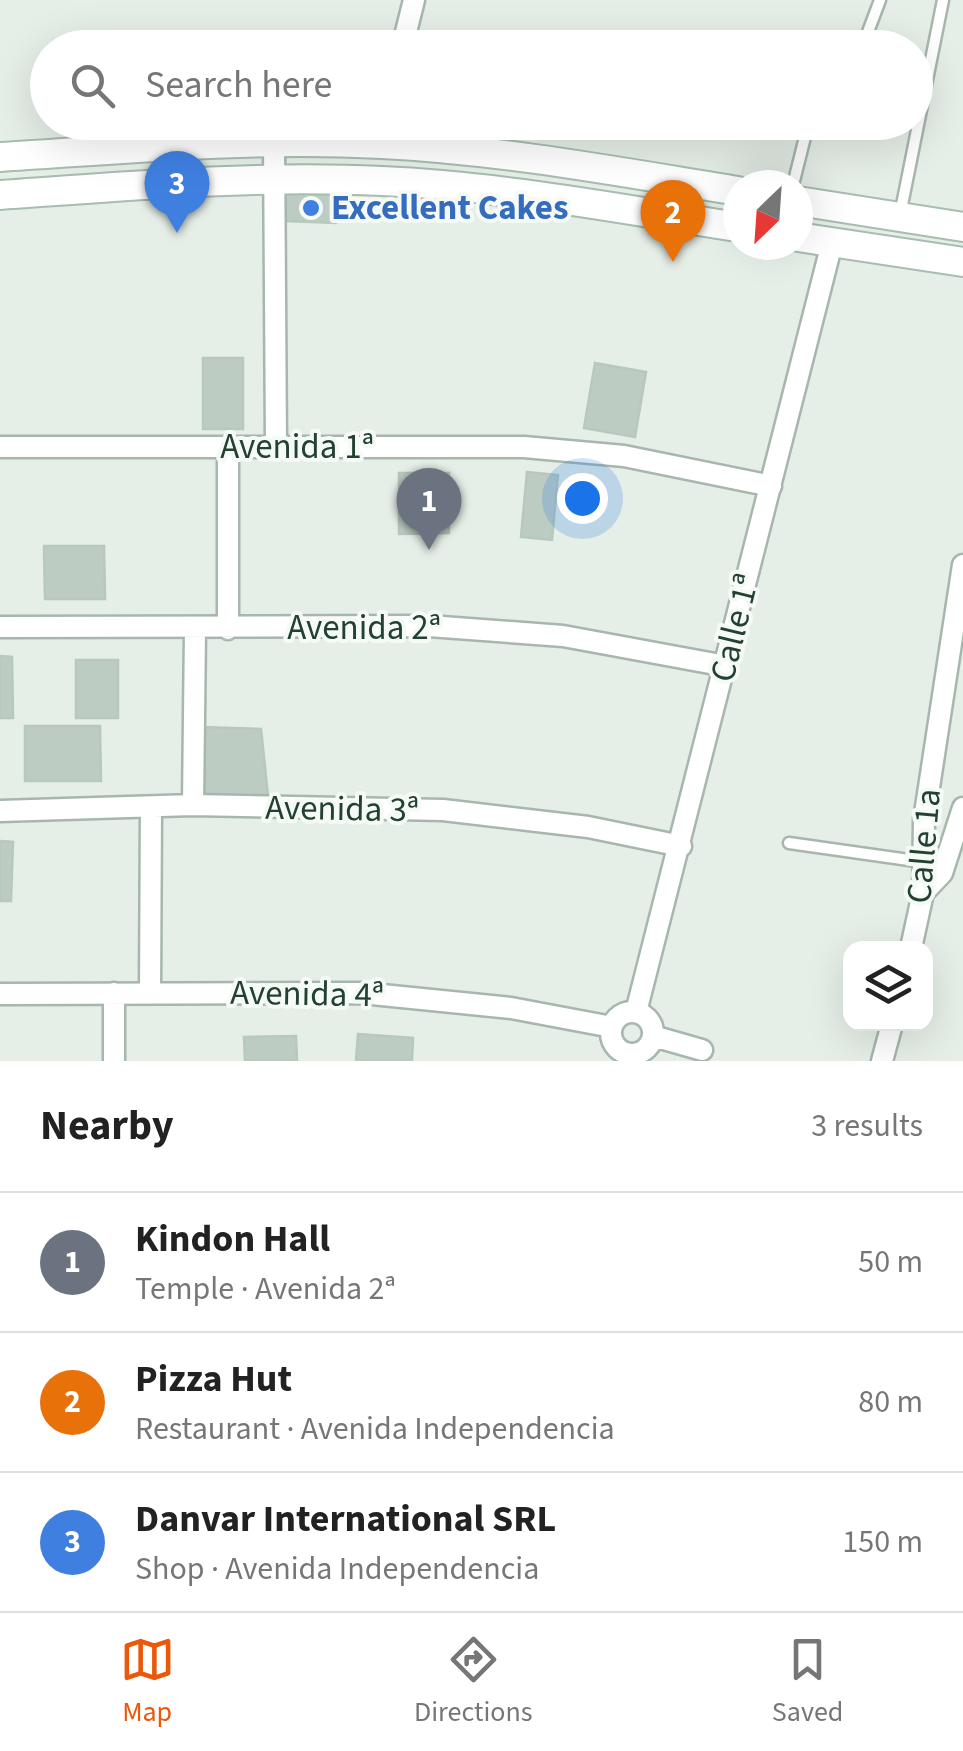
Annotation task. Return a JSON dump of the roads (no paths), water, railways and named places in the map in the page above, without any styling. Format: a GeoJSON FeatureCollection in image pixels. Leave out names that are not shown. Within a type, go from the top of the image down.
{"type":"FeatureCollection","features":[{"type":"Feature","properties":{"kind":"main road"},"geometry":{"type":"LineString","coordinates":[[0,157],[288,140]]}},
{"type":"Feature","properties":{"kind":"main road"},"geometry":{"type":"LineString","coordinates":[[422,140],[723,189]]}},
{"type":"Feature","properties":{"kind":"main road"},"geometry":{"type":"LineString","coordinates":[[0,195],[188,181],[274,180],[475,188],[723,225]]}},
{"type":"Feature","properties":{"kind":"main road"},"geometry":{"type":"LineString","coordinates":[[813,202],[963,226]]}},
{"type":"Feature","properties":{"kind":"main road"},"geometry":{"type":"LineString","coordinates":[[813,239],[963,262]]}},
{"type":"Feature","properties":{"kind":"street"},"geometry":{"type":"LineString","coordinates":[[406,30],[414,0]]}},
{"type":"Feature","properties":{"kind":"street"},"geometry":{"type":"LineString","coordinates":[[274,141],[276,447]]}},
{"type":"Feature","properties":{"kind":"street","name":"Calle 1ª"},"geometry":{"type":"LineString","coordinates":[[636,1012],[832,242]]}},
{"type":"Feature","properties":{"kind":"street","name":"Avenida 1ª"},"geometry":{"type":"LineString","coordinates":[[0,447],[576,450],[672,464],[771,486]]}},
{"type":"Feature","properties":{"kind":"street"},"geometry":{"type":"LineString","coordinates":[[228,447],[228,629]]}},
{"type":"Feature","properties":{"kind":"street","name":"Calle 1a"},"geometry":{"type":"LineString","coordinates":[[913,941],[923,893],[943,870],[928,791],[963,566]]}},
{"type":"Feature","properties":{"kind":"street","name":"Avenida 2ª"},"geometry":{"type":"LineString","coordinates":[[0,627],[195,630],[429,626],[632,646],[726,666]]}},
{"type":"Feature","properties":{"kind":"street"},"geometry":{"type":"LineString","coordinates":[[192,805],[195,630]]}},
{"type":"Feature","properties":{"kind":"street","name":"Avenida 3ª"},"geometry":{"type":"LineString","coordinates":[[0,811],[192,805],[443,810],[588,827],[681,846]]}},
{"type":"Feature","properties":{"kind":"street"},"geometry":{"type":"LineString","coordinates":[[150,992],[151,808]]}},
{"type":"Feature","properties":{"kind":"street"},"geometry":{"type":"LineString","coordinates":[[943,870],[963,808]]}},
{"type":"Feature","properties":{"kind":"street"},"geometry":{"type":"LineString","coordinates":[[114,993],[114,1061]]}},
{"type":"Feature","properties":{"kind":"street","name":"Avenida 4ª"},"geometry":{"type":"LineString","coordinates":[[0,994],[362,993],[511,1008],[612,1026]]}},
{"type":"Feature","properties":{"kind":"street"},"geometry":{"type":"LineString","coordinates":[[636,1012],[652,1024],[653,1036],[643,1052],[624,1057],[612,1039],[612,1026],[624,1013],[636,1012]]}},
{"type":"Feature","properties":{"kind":"street"},"geometry":{"type":"LineString","coordinates":[[882,1061],[890,1031]]}},
{"type":"Feature","properties":{"kind":"street"},"geometry":{"type":"LineString","coordinates":[[653,1036],[702,1050]]}},
{"type":"Feature","properties":{"kind":"lane"},"geometry":{"type":"LineString","coordinates":[[869,30],[880,0]]}},
{"type":"Feature","properties":{"kind":"lane"},"geometry":{"type":"LineString","coordinates":[[933,50],[943,0]]}},
{"type":"Feature","properties":{"kind":"lane"},"geometry":{"type":"LineString","coordinates":[[797,170],[804,140]]}},
{"type":"Feature","properties":{"kind":"lane"},"geometry":{"type":"LineString","coordinates":[[900,216],[915,140]]}},
{"type":"Feature","properties":{"kind":"lane"},"geometry":{"type":"LineString","coordinates":[[789,844],[943,870]]}},
{"type":"Feature","properties":{"kind":"place","name":"Excellent Cakes"},"geometry":{"type":"Point","coordinates":[311,208]}},
{"type":"Feature","properties":{"kind":"place","name":"Danvar International SRL"},"geometry":{"type":"Point","coordinates":[177,233]}},
{"type":"Feature","properties":{"kind":"place","name":"Pizza Hut"},"geometry":{"type":"Point","coordinates":[673,262]}},
{"type":"Feature","properties":{"kind":"place","name":"Kindon Hall"},"geometry":{"type":"Point","coordinates":[429,550]}}]}
